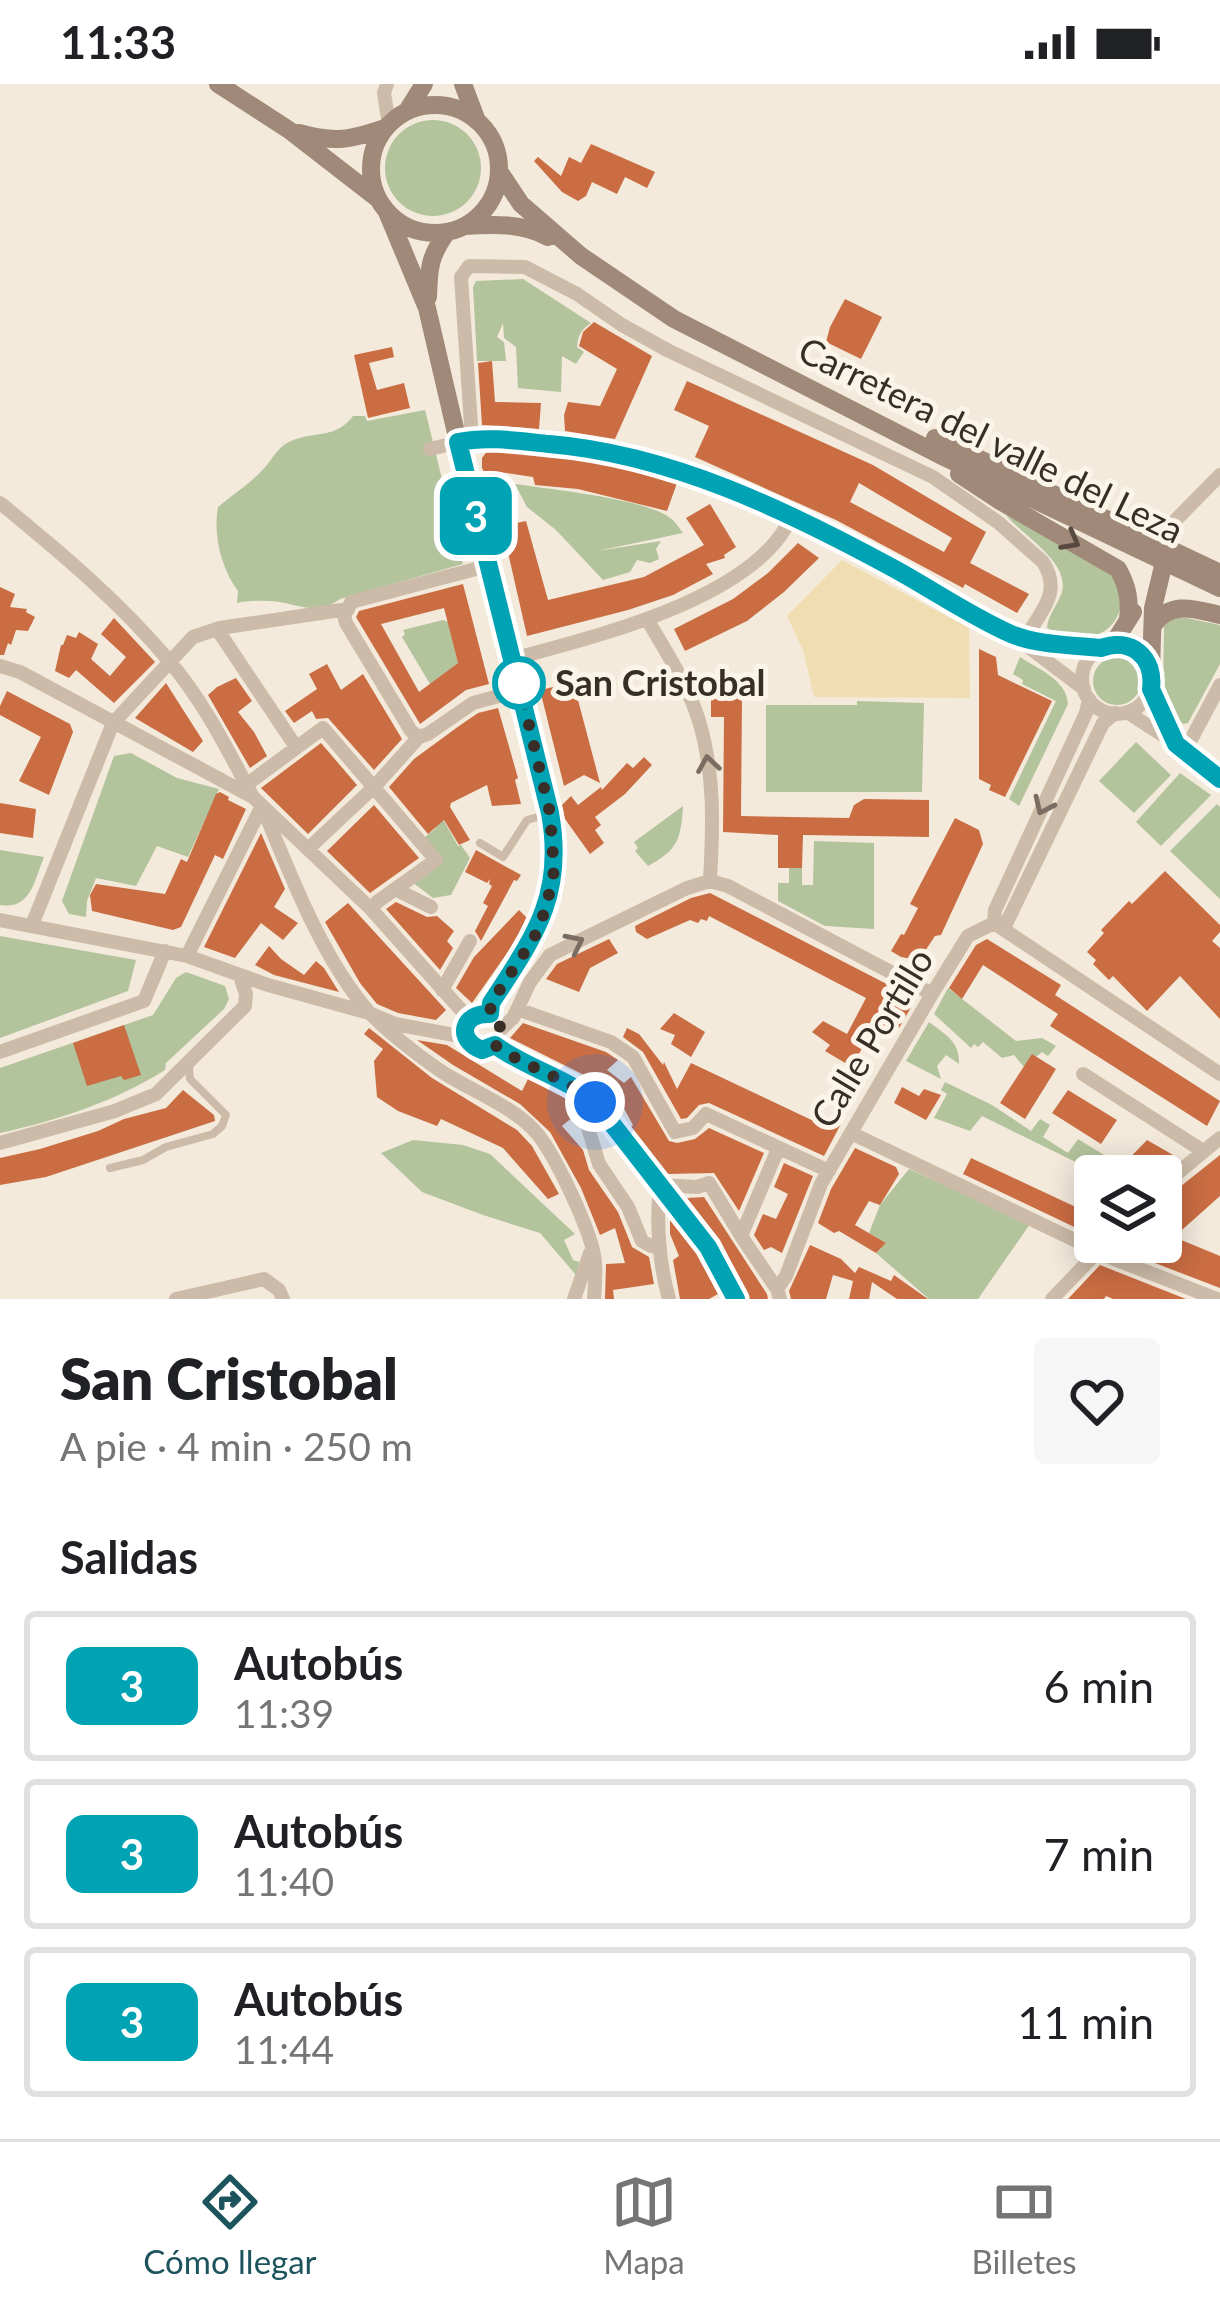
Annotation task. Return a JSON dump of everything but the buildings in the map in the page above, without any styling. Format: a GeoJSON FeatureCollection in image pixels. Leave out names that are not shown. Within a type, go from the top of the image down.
{"type":"FeatureCollection","features":[{"type":"Feature","properties":{"kind":"main road"},"geometry":{"type":"LineString","coordinates":[[218,84],[289,130],[399,223],[414,230],[456,229]]}},
{"type":"Feature","properties":{"kind":"main road"},"geometry":{"type":"LineString","coordinates":[[289,130],[346,141],[387,126],[407,111],[424,84]]}},
{"type":"Feature","properties":{"kind":"main road"},"geometry":{"type":"LineString","coordinates":[[463,84],[477,121]]}},
{"type":"Feature","properties":{"kind":"main road"},"geometry":{"type":"LineString","coordinates":[[407,111],[425,106],[461,111],[477,121],[497,152],[497,188],[490,203],[433,251],[428,308]]}},
{"type":"Feature","properties":{"kind":"main road"},"geometry":{"type":"LineString","coordinates":[[387,126],[371,162],[372,181],[428,308],[465,441],[487,566],[550,813],[554,871],[546,908],[534,938],[491,1003],[495,1029],[482,1050],[469,1043],[467,1028],[475,1015],[495,1029],[514,1059],[579,1088],[595,1102],[708,1247],[736,1299]]}},
{"type":"Feature","properties":{"kind":"main road","name":"Carretera del valle del Leza"},"geometry":{"type":"LineString","coordinates":[[499,171],[521,204],[581,256]]}},
{"type":"Feature","properties":{"kind":"main road","name":"Carretera del valle del Leza"},"geometry":{"type":"LineString","coordinates":[[456,229],[497,224],[534,230],[674,320],[1164,562]]}},
{"type":"Feature","properties":{"kind":"main road","name":"Carretera del valle del Leza"},"geometry":{"type":"LineString","coordinates":[[734,349],[1154,542],[1220,581]]}},
{"type":"Feature","properties":{"kind":"main road"},"geometry":{"type":"LineString","coordinates":[[825,397],[859,422],[952,469],[1118,569],[1130,600],[1128,620]]}},
{"type":"Feature","properties":{"kind":"main road"},"geometry":{"type":"LineString","coordinates":[[1027,482],[1064,508],[1156,550],[1164,562],[1154,608],[1151,679]]}},
{"type":"Feature","properties":{"kind":"main road"},"geometry":{"type":"LineString","coordinates":[[1107,646],[1164,562],[1173,560],[1220,581]]}},
{"type":"Feature","properties":{"kind":"main road"},"geometry":{"type":"LineString","coordinates":[[1153,625],[1172,608],[1220,615]]}},
{"type":"Feature","properties":{"kind":"street"},"geometry":{"type":"LineString","coordinates":[[387,84],[387,126]]}},
{"type":"Feature","properties":{"kind":"street"},"geometry":{"type":"LineString","coordinates":[[465,441],[461,278],[469,266],[525,267],[669,351],[933,477],[969,500],[1051,574],[1052,590],[1020,636]]}},
{"type":"Feature","properties":{"kind":"street"},"geometry":{"type":"LineString","coordinates":[[430,449],[465,441],[570,446],[627,455],[689,474],[790,517],[1020,636],[1100,709],[1121,713],[1180,747],[1220,779]]}},
{"type":"Feature","properties":{"kind":"street"},"geometry":{"type":"LineString","coordinates":[[1154,542],[1220,475]]}},
{"type":"Feature","properties":{"kind":"street"},"geometry":{"type":"LineString","coordinates":[[0,503],[119,606],[171,663],[224,742],[341,974],[369,1012],[445,1074],[534,1129],[570,1189],[592,1248],[594,1299]]}},
{"type":"Feature","properties":{"kind":"street"},"geometry":{"type":"LineString","coordinates":[[513,659],[647,620],[705,594],[768,550],[790,517]]}},
{"type":"Feature","properties":{"kind":"street"},"geometry":{"type":"LineString","coordinates":[[419,737],[411,731],[344,615],[351,602],[487,566]]}},
{"type":"Feature","properties":{"kind":"street"},"geometry":{"type":"LineString","coordinates":[[32,926],[113,723],[193,637],[347,609]]}},
{"type":"Feature","properties":{"kind":"street"},"geometry":{"type":"LineString","coordinates":[[1039,614],[1039,627],[1052,643]]}},
{"type":"Feature","properties":{"kind":"street"},"geometry":{"type":"LineString","coordinates":[[647,620],[682,681],[707,754],[714,821],[710,881]]}},
{"type":"Feature","properties":{"kind":"street"},"geometry":{"type":"LineString","coordinates":[[217,629],[296,747]]}},
{"type":"Feature","properties":{"kind":"street"},"geometry":{"type":"LineString","coordinates":[[1020,636],[1052,643],[1132,647],[1147,660],[1180,747]]}},
{"type":"Feature","properties":{"kind":"street"},"geometry":{"type":"LineString","coordinates":[[1086,694],[1085,665],[1091,655],[1107,646]]}},
{"type":"Feature","properties":{"kind":"street"},"geometry":{"type":"LineString","coordinates":[[0,666],[20,672],[254,796],[371,909],[442,990],[467,1028]]}},
{"type":"Feature","properties":{"kind":"street"},"geometry":{"type":"LineString","coordinates":[[1121,713],[1142,704],[1151,679]]}},
{"type":"Feature","properties":{"kind":"street"},"geometry":{"type":"LineString","coordinates":[[1180,747],[1220,685]]}},
{"type":"Feature","properties":{"kind":"street"},"geometry":{"type":"LineString","coordinates":[[309,848],[419,737],[473,703],[521,690]]}},
{"type":"Feature","properties":{"kind":"street","name":"Calle Portillo"},"geometry":{"type":"LineString","coordinates":[[999,926],[995,910],[1087,713],[1086,694]]}},
{"type":"Feature","properties":{"kind":"street","name":"Calle Portillo"},"geometry":{"type":"LineString","coordinates":[[778,1294],[821,1184],[932,994],[968,936],[999,926],[1103,723],[1121,713]]}},
{"type":"Feature","properties":{"kind":"street"},"geometry":{"type":"LineString","coordinates":[[187,956],[254,796],[296,747],[323,728],[436,860],[371,909]]}},
{"type":"Feature","properties":{"kind":"street"},"geometry":{"type":"LineString","coordinates":[[495,1029],[513,1018],[550,955],[710,881],[728,886],[932,994]]}},
{"type":"Feature","properties":{"kind":"street"},"geometry":{"type":"LineString","coordinates":[[397,890],[430,908]]}},
{"type":"Feature","properties":{"kind":"street"},"geometry":{"type":"LineString","coordinates":[[0,920],[187,956],[394,1024],[467,1028]]}},
{"type":"Feature","properties":{"kind":"street"},"geometry":{"type":"LineString","coordinates":[[999,926],[1220,1074]]}},
{"type":"Feature","properties":{"kind":"street"},"geometry":{"type":"LineString","coordinates":[[442,990],[470,941]]}},
{"type":"Feature","properties":{"kind":"street"},"geometry":{"type":"LineString","coordinates":[[0,1052],[144,1000],[165,951]]}},
{"type":"Feature","properties":{"kind":"street"},"geometry":{"type":"LineString","coordinates":[[0,1143],[141,1101],[167,1085],[245,1006],[247,994],[240,976]]}},
{"type":"Feature","properties":{"kind":"street"},"geometry":{"type":"LineString","coordinates":[[517,1009],[611,1042],[634,1057],[675,1132],[693,1128],[706,1114],[829,1171]]}},
{"type":"Feature","properties":{"kind":"street"},"geometry":{"type":"LineString","coordinates":[[1083,1075],[1203,1151]]}},
{"type":"Feature","properties":{"kind":"street"},"geometry":{"type":"LineString","coordinates":[[586,1121],[599,1164],[642,1240],[665,1247]]}},
{"type":"Feature","properties":{"kind":"street"},"geometry":{"type":"LineString","coordinates":[[851,1133],[1074,1233]]}},
{"type":"Feature","properties":{"kind":"street"},"geometry":{"type":"LineString","coordinates":[[1182,1169],[1220,1138]]}},
{"type":"Feature","properties":{"kind":"street"},"geometry":{"type":"LineString","coordinates":[[741,1236],[778,1149]]}},
{"type":"Feature","properties":{"kind":"street"},"geometry":{"type":"LineString","coordinates":[[669,1299],[658,1212],[660,1185],[710,1183],[778,1294]]}},
{"type":"Feature","properties":{"kind":"street"},"geometry":{"type":"LineString","coordinates":[[575,1297],[592,1248]]}},
{"type":"Feature","properties":{"kind":"street"},"geometry":{"type":"LineString","coordinates":[[1052,1299],[1086,1263]]}},
{"type":"Feature","properties":{"kind":"street"},"geometry":{"type":"LineString","coordinates":[[1139,1263],[1217,1299]]}},
{"type":"Feature","properties":{"kind":"street"},"geometry":{"type":"LineString","coordinates":[[176,1299],[264,1279],[283,1299]]}},
{"type":"Feature","properties":{"kind":"lane"},"geometry":{"type":"LineString","coordinates":[[480,843],[503,857],[527,820],[550,813]]}},
{"type":"Feature","properties":{"kind":"lane"},"geometry":{"type":"LineString","coordinates":[[110,1168],[213,1134],[222,1126],[226,1115],[190,1079],[189,1067],[197,1052]]}},
{"type":"Feature","properties":{"kind":"green space"},"geometry":{"type":"Polygon","coordinates":[[[433,120],[467,134],[481,168],[467,202],[433,216],[399,202],[385,168],[399,134],[433,120]]]}},
{"type":"Feature","properties":{"kind":"green space"},"geometry":{"type":"Polygon","coordinates":[[[523,279],[591,323],[579,336],[577,347],[584,352],[576,364],[562,356],[561,392],[518,388],[516,347],[504,338],[503,323],[497,337],[504,342],[506,361],[477,361],[476,281],[523,279]]]}},
{"type":"Feature","properties":{"kind":"green space"},"geometry":{"type":"Polygon","coordinates":[[[425,410],[463,564],[320,608],[267,601],[237,603],[238,591],[220,551],[218,507],[291,441],[332,431],[353,416],[365,416],[367,421],[425,410]]]}},
{"type":"Feature","properties":{"kind":"green space"},"geometry":{"type":"Polygon","coordinates":[[[515,484],[641,505],[670,518],[683,533],[597,551],[661,541],[656,549],[659,559],[637,560],[630,572],[603,580],[527,507],[515,484]]]}},
{"type":"Feature","properties":{"kind":"green space"},"geometry":{"type":"Polygon","coordinates":[[[1006,515],[1112,576],[1120,587],[1121,602],[1107,629],[1078,637],[1047,628],[1062,592],[1059,570],[1006,515]]]}},
{"type":"Feature","properties":{"kind":"green space"},"geometry":{"type":"Polygon","coordinates":[[[1177,616],[1220,625],[1220,664],[1188,723],[1183,724],[1163,701],[1164,626],[1177,616]]]}},
{"type":"Feature","properties":{"kind":"green space"},"geometry":{"type":"Polygon","coordinates":[[[448,622],[458,663],[430,684],[402,637],[403,630],[448,622]]]}},
{"type":"Feature","properties":{"kind":"green space"},"geometry":{"type":"Polygon","coordinates":[[[1020,657],[1057,682],[1068,704],[1019,806],[1009,799],[1056,701],[1022,684],[1013,674],[1020,657]]]}},
{"type":"Feature","properties":{"kind":"green space"},"geometry":{"type":"Polygon","coordinates":[[[1117,657],[1134,664],[1141,681],[1134,698],[1117,705],[1100,698],[1093,681],[1100,664],[1117,657]]]}},
{"type":"Feature","properties":{"kind":"green space"},"geometry":{"type":"Polygon","coordinates":[[[857,701],[924,703],[922,792],[766,792],[766,705],[857,705],[857,701]]]}},
{"type":"Feature","properties":{"kind":"green space"},"geometry":{"type":"Polygon","coordinates":[[[1136,742],[1171,775],[1134,813],[1099,781],[1136,742]]]}},
{"type":"Feature","properties":{"kind":"green space"},"geometry":{"type":"Polygon","coordinates":[[[131,753],[177,778],[219,789],[188,857],[157,846],[136,886],[96,878],[86,917],[69,914],[62,901],[114,756],[131,753]]]}},
{"type":"Feature","properties":{"kind":"green space"},"geometry":{"type":"Polygon","coordinates":[[[1180,773],[1211,795],[1161,846],[1136,822],[1180,773]]]}},
{"type":"Feature","properties":{"kind":"green space"},"geometry":{"type":"Polygon","coordinates":[[[1217,804],[1220,807],[1220,899],[1170,851],[1217,804]]]}},
{"type":"Feature","properties":{"kind":"green space"},"geometry":{"type":"Polygon","coordinates":[[[683,806],[676,842],[648,866],[635,851],[634,842],[683,806]]]}},
{"type":"Feature","properties":{"kind":"green space"},"geometry":{"type":"Polygon","coordinates":[[[440,814],[470,858],[451,895],[433,898],[412,882],[440,860],[425,837],[436,828],[432,822],[440,814]]]}},
{"type":"Feature","properties":{"kind":"green space"},"geometry":{"type":"Polygon","coordinates":[[[814,841],[874,843],[874,929],[825,926],[778,901],[778,883],[789,883],[789,868],[802,868],[802,885],[813,885],[814,841]]]}},
{"type":"Feature","properties":{"kind":"green space"},"geometry":{"type":"Polygon","coordinates":[[[0,850],[44,857],[30,892],[19,903],[0,905],[0,850]]]}},
{"type":"Feature","properties":{"kind":"green space"},"geometry":{"type":"Polygon","coordinates":[[[0,936],[136,960],[128,991],[0,1038],[0,936]]]}},
{"type":"Feature","properties":{"kind":"green space"},"geometry":{"type":"Polygon","coordinates":[[[186,972],[225,986],[229,999],[166,1063],[165,1070],[85,1109],[0,1133],[0,1068],[153,1015],[176,978],[186,972]]]}},
{"type":"Feature","properties":{"kind":"green space"},"geometry":{"type":"Polygon","coordinates":[[[948,988],[1016,1041],[1042,1038],[1056,1046],[1048,1056],[1042,1052],[1024,1067],[1014,1055],[1002,1058],[983,1042],[971,1048],[934,1014],[948,988]]]}},
{"type":"Feature","properties":{"kind":"green space"},"geometry":{"type":"Polygon","coordinates":[[[929,1022],[951,1040],[959,1056],[959,1064],[946,1055],[937,1066],[941,1079],[906,1061],[929,1022]]]}},
{"type":"Feature","properties":{"kind":"green space"},"geometry":{"type":"Polygon","coordinates":[[[945,1082],[1031,1131],[1040,1119],[1050,1125],[1043,1137],[1068,1153],[1078,1139],[1104,1155],[1074,1155],[1074,1161],[982,1116],[970,1131],[934,1118],[947,1094],[941,1090],[945,1082]]]}},
{"type":"Feature","properties":{"kind":"green space"},"geometry":{"type":"Polygon","coordinates":[[[413,1140],[463,1145],[490,1154],[575,1234],[564,1240],[573,1260],[579,1262],[576,1275],[540,1233],[422,1192],[381,1153],[413,1140]]]}},
{"type":"Feature","properties":{"kind":"green space"},"geometry":{"type":"Polygon","coordinates":[[[909,1169],[1030,1224],[978,1299],[929,1299],[876,1253],[886,1243],[869,1233],[880,1205],[909,1169]]]}},
{"type":"Feature","properties":{"kind":"sand"},"geometry":{"type":"Polygon","coordinates":[[[842,560],[969,628],[970,698],[814,697],[803,650],[787,616],[842,560]]]}},
{"type":"Feature","properties":{"kind":"bus line","name":"3"},"geometry":{"type":"LineString","coordinates":[[736,1299],[708,1247],[595,1102],[579,1088],[514,1059],[495,1045],[482,1050],[465,1037],[469,1019],[490,1014],[491,1003],[534,938],[554,871],[554,832],[458,442],[494,439],[570,446],[658,464],[790,517],[1014,635],[1101,648],[1113,644],[1132,647],[1147,660],[1151,689],[1176,744],[1220,779]]}},
{"type":"Feature","properties":{"kind":"place","name":"San Cristobal"},"geometry":{"type":"Point","coordinates":[519,683]}},
{"type":"Feature","properties":{"kind":"route"},"geometry":{"type":"LineString","coordinates":[[519,683],[554,832],[554,871],[534,938],[491,1003],[490,1014],[501,1029],[495,1045],[514,1059],[579,1088],[595,1102]]}}]}
